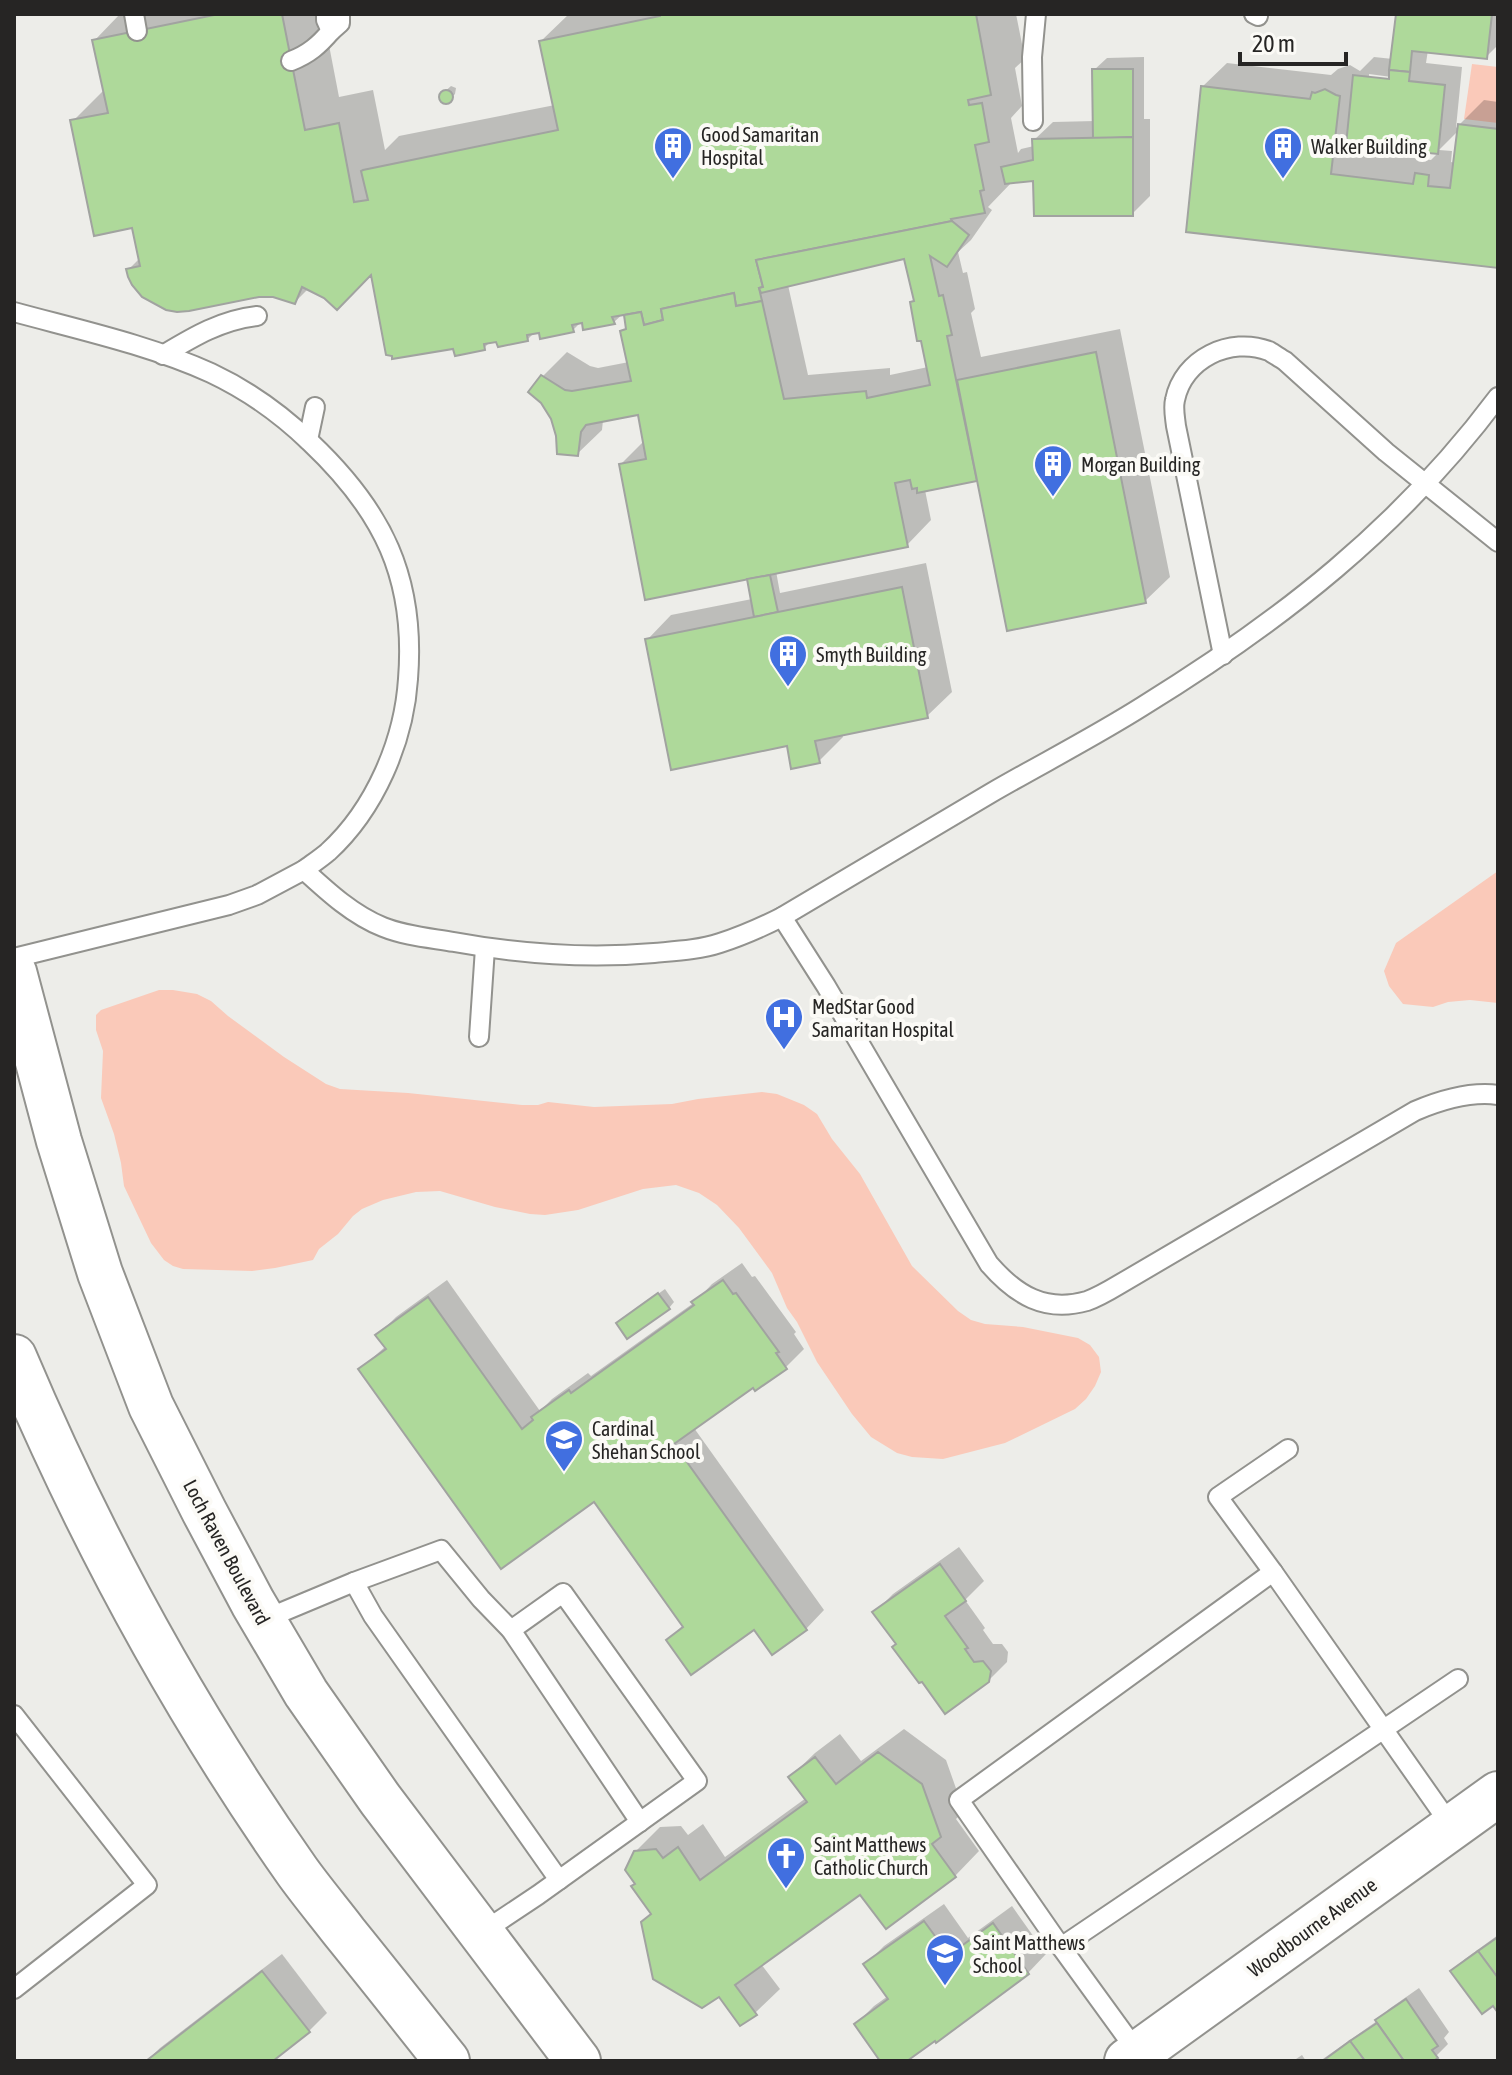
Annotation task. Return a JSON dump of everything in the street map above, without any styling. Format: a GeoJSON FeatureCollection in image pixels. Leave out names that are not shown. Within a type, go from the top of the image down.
{"type":"FeatureCollection","features":[{"type":"Feature","properties":{"kind":"main road","name":"Loch Raven Boulevard"},"geometry":{"type":"LineString","coordinates":[[14,972],[59,1141],[100,1273],[151,1406],[204,1511],[306,1693],[388,1810],[578,2061]]}},
{"type":"Feature","properties":{"kind":"main road"},"geometry":{"type":"LineString","coordinates":[[14,1357],[47,1436],[106,1556],[215,1747],[298,1872],[447,2061]]}},
{"type":"Feature","properties":{"kind":"main road","name":"Woodbourne Avenue"},"geometry":{"type":"LineString","coordinates":[[1132,2057],[1498,1794]]}},
{"type":"Feature","properties":{"kind":"lane"},"geometry":{"type":"LineString","coordinates":[[1033,121],[1032,57],[1036,14]]}},
{"type":"Feature","properties":{"kind":"lane"},"geometry":{"type":"LineString","coordinates":[[291,61],[306,55],[320,44],[332,20]]}},
{"type":"Feature","properties":{"kind":"lane"},"geometry":{"type":"LineString","coordinates":[[14,312],[86,330],[212,374],[265,405],[308,440],[352,485],[380,526],[405,597],[411,647],[408,692],[389,761],[372,796],[329,851],[304,870],[257,895],[229,905],[14,958]]}},
{"type":"Feature","properties":{"kind":"lane"},"geometry":{"type":"LineString","coordinates":[[163,355],[201,332],[257,316]]}},
{"type":"Feature","properties":{"kind":"lane"},"geometry":{"type":"LineString","coordinates":[[1223,655],[1176,426],[1174,402],[1180,383],[1193,366],[1211,354],[1229,347],[1249,347],[1268,351],[1285,361],[1386,452],[1498,542]]}},
{"type":"Feature","properties":{"kind":"lane"},"geometry":{"type":"LineString","coordinates":[[304,870],[338,900],[385,928],[485,948],[593,956],[681,951],[718,944],[751,933],[1141,708],[1223,655],[1314,588],[1370,539],[1425,485],[1498,397]]}},
{"type":"Feature","properties":{"kind":"lane"},"geometry":{"type":"LineString","coordinates":[[308,440],[315,407]]}},
{"type":"Feature","properties":{"kind":"lane"},"geometry":{"type":"LineString","coordinates":[[782,917],[826,986],[989,1264],[1004,1282],[1020,1294],[1039,1302],[1065,1305],[1089,1300],[1415,1111],[1462,1096],[1498,1095]]}},
{"type":"Feature","properties":{"kind":"lane"},"geometry":{"type":"LineString","coordinates":[[479,1037],[485,948]]}},
{"type":"Feature","properties":{"kind":"lane"},"geometry":{"type":"LineString","coordinates":[[1288,1449],[1218,1497],[1452,1827]]}},
{"type":"Feature","properties":{"kind":"lane"},"geometry":{"type":"LineString","coordinates":[[263,1620],[441,1550],[511,1630],[640,1822]]}},
{"type":"Feature","properties":{"kind":"lane"},"geometry":{"type":"LineString","coordinates":[[1132,2057],[1061,1947],[959,1800],[1273,1572]]}},
{"type":"Feature","properties":{"kind":"lane"},"geometry":{"type":"LineString","coordinates":[[354,1582],[373,1616],[559,1880]]}},
{"type":"Feature","properties":{"kind":"lane"},"geometry":{"type":"LineString","coordinates":[[481,1933],[697,1781],[563,1593],[511,1630]]}},
{"type":"Feature","properties":{"kind":"lane"},"geometry":{"type":"LineString","coordinates":[[1061,1947],[1458,1679]]}},
{"type":"Feature","properties":{"kind":"lane"},"geometry":{"type":"LineString","coordinates":[[14,1715],[147,1885],[14,1989]]}},
{"type":"Feature","properties":{"kind":"shaded area"},"geometry":{"type":"Polygon","coordinates":[[[1472,64],[1498,67],[1498,123],[1464,119],[1472,64]]]}},
{"type":"Feature","properties":{"kind":"shaded area"},"geometry":{"type":"Polygon","coordinates":[[[1498,871],[1498,1003],[1470,1000],[1433,1007],[1403,1004],[1389,986],[1384,971],[1396,943],[1498,871]]]}},
{"type":"Feature","properties":{"kind":"shaded area"},"geometry":{"type":"Polygon","coordinates":[[[159,990],[197,994],[211,1001],[284,1057],[326,1084],[340,1089],[522,1105],[548,1102],[594,1107],[672,1104],[762,1092],[777,1094],[817,1114],[860,1174],[912,1266],[958,1311],[971,1320],[985,1324],[1023,1327],[1078,1338],[1090,1345],[1099,1357],[1101,1372],[1086,1399],[1075,1409],[1005,1443],[943,1459],[897,1453],[871,1437],[852,1414],[817,1362],[787,1308],[772,1273],[739,1228],[717,1205],[699,1193],[676,1185],[643,1189],[578,1210],[545,1215],[495,1207],[440,1191],[416,1192],[362,1209],[319,1249],[313,1260],[252,1271],[173,1266],[151,1243],[124,1186],[114,1134],[101,1098],[103,1051],[96,1030],[96,1015],[101,1010],[159,990]]]}},
{"type":"Feature","properties":{"kind":"building","name":"Good Samaritan Hospital"},"geometry":{"type":"Polygon","coordinates":[[[219,14],[282,14],[305,130],[339,123],[354,202],[368,200],[363,170],[558,130],[539,41],[660,14],[976,14],[991,95],[968,100],[969,105],[982,103],[989,142],[975,145],[985,213],[756,260],[763,287],[759,288],[762,301],[736,306],[734,293],[661,309],[663,320],[644,325],[641,312],[612,317],[615,324],[583,330],[582,323],[572,325],[574,332],[540,339],[539,333],[527,335],[528,341],[498,347],[496,342],[484,344],[485,350],[455,356],[453,349],[392,359],[392,356],[386,355],[371,275],[337,310],[324,298],[302,287],[295,304],[273,297],[259,297],[189,311],[166,310],[142,297],[128,277],[126,269],[140,266],[132,228],[94,236],[70,120],[108,113],[92,40],[219,14]]]}},
{"type":"Feature","properties":{"kind":"building"},"geometry":{"type":"Polygon","coordinates":[[[1396,14],[1492,14],[1487,59],[1412,51],[1410,72],[1389,70],[1396,14]]]}},
{"type":"Feature","properties":{"kind":"building"},"geometry":{"type":"Polygon","coordinates":[[[1092,69],[1133,69],[1133,137],[1093,139],[1092,69]]]}},
{"type":"Feature","properties":{"kind":"building"},"geometry":{"type":"Polygon","coordinates":[[[1389,70],[1410,72],[1409,81],[1445,85],[1438,154],[1346,145],[1353,75],[1389,79],[1389,70]]]}},
{"type":"Feature","properties":{"kind":"building","name":"Walker Building"},"geometry":{"type":"Polygon","coordinates":[[[1201,86],[1310,99],[1312,92],[1325,89],[1340,96],[1331,174],[1413,184],[1415,173],[1429,175],[1428,186],[1450,188],[1458,124],[1498,129],[1498,268],[1186,232],[1201,86]]]}},
{"type":"Feature","properties":{"kind":"building"},"geometry":{"type":"Polygon","coordinates":[[[446,90],[453,97],[446,104],[439,97],[446,90]]]}},
{"type":"Feature","properties":{"kind":"building"},"geometry":{"type":"Polygon","coordinates":[[[1133,137],[1133,216],[1034,216],[1033,181],[1005,184],[1001,167],[1033,160],[1032,139],[1133,137]]]}},
{"type":"Feature","properties":{"kind":"building"},"geometry":{"type":"Polygon","coordinates":[[[952,221],[969,235],[947,267],[930,256],[952,335],[947,336],[977,481],[917,493],[917,488],[912,489],[910,480],[895,483],[908,547],[645,600],[619,464],[646,459],[638,415],[586,425],[581,432],[578,456],[557,454],[551,419],[541,403],[528,392],[541,375],[572,391],[631,381],[620,331],[626,329],[624,315],[641,312],[644,325],[663,320],[661,309],[734,293],[736,306],[762,301],[784,399],[866,391],[867,398],[930,385],[921,341],[917,341],[910,302],[914,301],[904,259],[761,293],[759,288],[763,287],[756,260],[952,221]]]}},
{"type":"Feature","properties":{"kind":"building","name":"Morgan Building"},"geometry":{"type":"Polygon","coordinates":[[[1096,352],[1146,603],[1007,631],[957,380],[1096,352]]]}},
{"type":"Feature","properties":{"kind":"building"},"geometry":{"type":"Polygon","coordinates":[[[770,575],[778,612],[754,617],[747,579],[770,575]]]}},
{"type":"Feature","properties":{"kind":"building","name":"Smyth Building"},"geometry":{"type":"Polygon","coordinates":[[[902,587],[928,718],[815,741],[820,763],[791,769],[787,746],[671,770],[645,639],[902,587]]]}},
{"type":"Feature","properties":{"kind":"building","name":"Cardinal Shehan School"},"geometry":{"type":"Polygon","coordinates":[[[723,1280],[779,1352],[776,1353],[787,1369],[755,1391],[753,1388],[674,1444],[807,1630],[772,1655],[754,1630],[691,1675],[666,1640],[683,1627],[594,1502],[501,1569],[358,1369],[386,1349],[375,1335],[428,1297],[522,1429],[533,1420],[531,1417],[569,1390],[571,1393],[694,1305],[691,1302],[723,1280]]]}},
{"type":"Feature","properties":{"kind":"building"},"geometry":{"type":"Polygon","coordinates":[[[658,1293],[670,1309],[627,1339],[616,1323],[658,1293]]]}},
{"type":"Feature","properties":{"kind":"building"},"geometry":{"type":"Polygon","coordinates":[[[940,1564],[966,1601],[945,1616],[974,1662],[983,1661],[991,1671],[989,1682],[945,1714],[892,1647],[896,1644],[872,1612],[940,1564]]]}},
{"type":"Feature","properties":{"kind":"building","name":"Saint Matthews Catholic Church"},"geometry":{"type":"Polygon","coordinates":[[[878,1752],[922,1784],[941,1837],[932,1844],[956,1877],[886,1929],[860,1895],[735,1985],[757,2015],[740,2026],[719,1997],[702,2008],[653,1979],[641,1922],[651,1914],[631,1886],[635,1884],[625,1870],[634,1851],[656,1849],[663,1858],[678,1847],[700,1880],[807,1802],[788,1777],[815,1757],[836,1784],[878,1752]]]}},
{"type":"Feature","properties":{"kind":"building","name":"Saint Matthews School"},"geometry":{"type":"Polygon","coordinates":[[[924,1921],[949,1955],[993,1923],[1029,1974],[907,2061],[880,2061],[854,2024],[888,1999],[863,1964],[924,1921]]]}},
{"type":"Feature","properties":{"kind":"building"},"geometry":{"type":"Polygon","coordinates":[[[1498,1937],[1498,1978],[1478,1951],[1498,1937]]]}},
{"type":"Feature","properties":{"kind":"building"},"geometry":{"type":"Polygon","coordinates":[[[1478,1951],[1498,1978],[1498,2013],[1493,2006],[1482,2014],[1450,1971],[1478,1951]]]}},
{"type":"Feature","properties":{"kind":"building"},"geometry":{"type":"Polygon","coordinates":[[[262,1971],[310,2032],[273,2061],[146,2061],[262,1971]]]}},
{"type":"Feature","properties":{"kind":"building"},"geometry":{"type":"Polygon","coordinates":[[[1406,1999],[1438,2046],[1432,2050],[1438,2058],[1433,2061],[1404,2061],[1375,2020],[1406,1999]]]}},
{"type":"Feature","properties":{"kind":"building"},"geometry":{"type":"Polygon","coordinates":[[[1377,2023],[1404,2061],[1365,2061],[1350,2041],[1377,2023]]]}},
{"type":"Feature","properties":{"kind":"building"},"geometry":{"type":"Polygon","coordinates":[[[1350,2041],[1365,2061],[1324,2060],[1350,2041]]]}},
{"type":"Feature","properties":{"kind":"place","name":"Good Samaritan Hospital"},"geometry":{"type":"Point","coordinates":[673,180]}},
{"type":"Feature","properties":{"kind":"place","name":"Walker Building"},"geometry":{"type":"Point","coordinates":[1283,180]}},
{"type":"Feature","properties":{"kind":"place","name":"Morgan Building"},"geometry":{"type":"Point","coordinates":[1053,498]}},
{"type":"Feature","properties":{"kind":"place","name":"Smyth Building"},"geometry":{"type":"Point","coordinates":[788,688]}},
{"type":"Feature","properties":{"kind":"place","name":"MedStar Good Samaritan Hospital"},"geometry":{"type":"Point","coordinates":[784,1051]}},
{"type":"Feature","properties":{"kind":"place","name":"Cardinal Shehan School"},"geometry":{"type":"Point","coordinates":[564,1473]}},
{"type":"Feature","properties":{"kind":"place","name":"Saint Matthews Catholic Church"},"geometry":{"type":"Point","coordinates":[786,1890]}},
{"type":"Feature","properties":{"kind":"place","name":"Saint Matthews School"},"geometry":{"type":"Point","coordinates":[945,1987]}}]}
